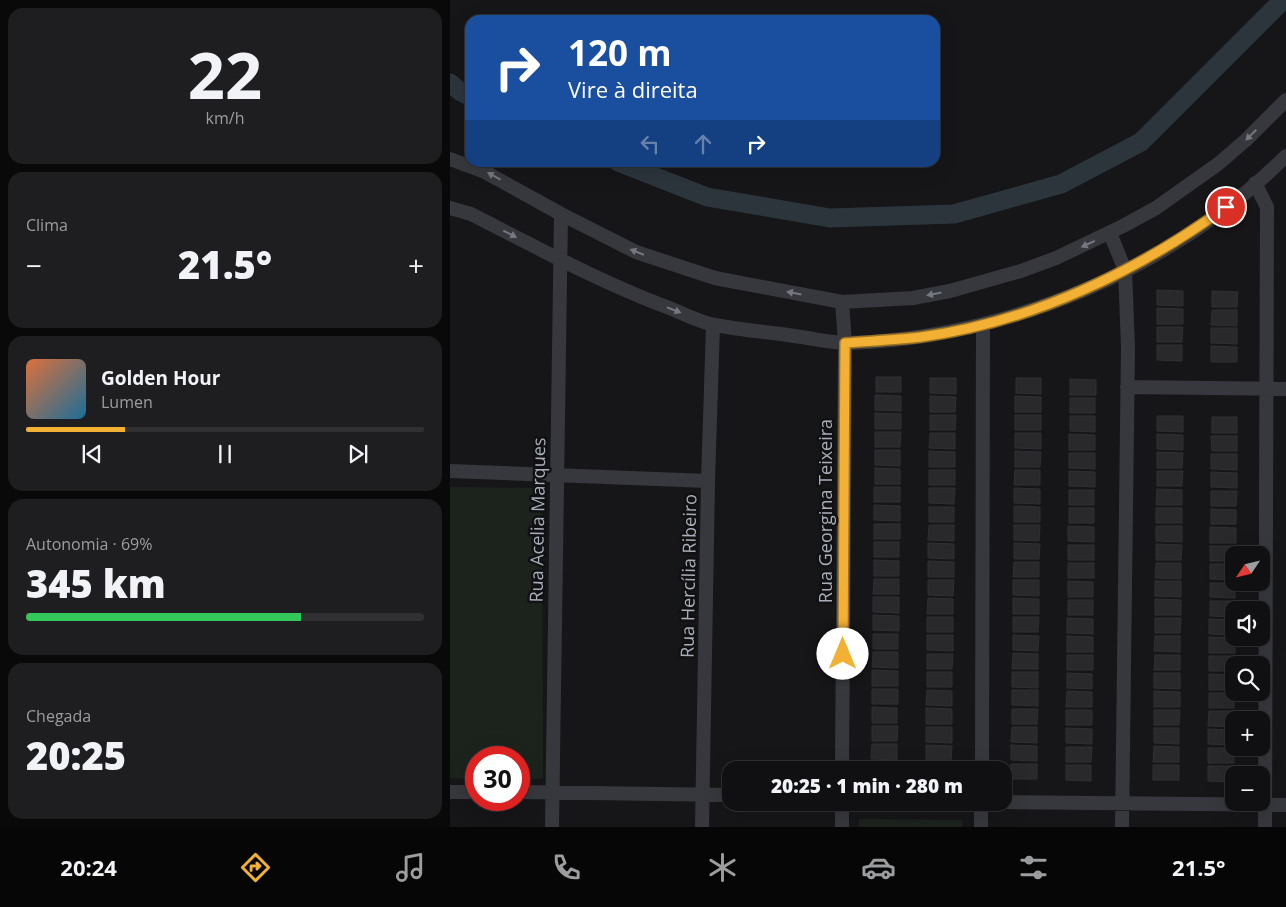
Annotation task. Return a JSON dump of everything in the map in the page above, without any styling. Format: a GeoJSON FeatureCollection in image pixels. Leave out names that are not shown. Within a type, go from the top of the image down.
{"type":"FeatureCollection","features":[{"type":"Feature","properties":{"kind":"street"},"geometry":{"type":"LineString","coordinates":[[472,167],[486,172],[561,214],[636,252],[716,278],[842,302],[913,298],[986,282],[1056,258],[1110,233],[1156,208],[1218,164],[1246,140],[1286,100]]}},
{"type":"Feature","properties":{"kind":"street"},"geometry":{"type":"LineString","coordinates":[[450,208],[470,214],[638,296],[713,325],[845,343],[921,337],[983,324],[1053,302],[1125,270],[1177,241],[1255,184],[1286,156]]}},
{"type":"Feature","properties":{"kind":"street"},"geometry":{"type":"LineString","coordinates":[[450,159],[465,164]]}},
{"type":"Feature","properties":{"kind":"street"},"geometry":{"type":"LineString","coordinates":[[1255,184],[1267,207],[1265,766]]}},
{"type":"Feature","properties":{"kind":"street","name":"Rua Acelia Marques"},"geometry":{"type":"LineString","coordinates":[[552,827],[561,214]]}},
{"type":"Feature","properties":{"kind":"street"},"geometry":{"type":"LineString","coordinates":[[1110,233],[1125,270],[1128,387],[1122,827]]}},
{"type":"Feature","properties":{"kind":"street","name":"Rua Georgina Teixeira"},"geometry":{"type":"LineString","coordinates":[[842,302],[845,343],[842,761]]}},
{"type":"Feature","properties":{"kind":"street"},"geometry":{"type":"LineString","coordinates":[[982,761],[983,324]]}},
{"type":"Feature","properties":{"kind":"street","name":"Rua Hercília Ribeiro"},"geometry":{"type":"LineString","coordinates":[[702,827],[708,480],[713,325]]}},
{"type":"Feature","properties":{"kind":"street"},"geometry":{"type":"LineString","coordinates":[[1128,387],[1286,389]]}},
{"type":"Feature","properties":{"kind":"street"},"geometry":{"type":"LineString","coordinates":[[450,471],[708,480]]}},
{"type":"Feature","properties":{"kind":"street"},"geometry":{"type":"LineString","coordinates":[[450,792],[465,792]]}},
{"type":"Feature","properties":{"kind":"street"},"geometry":{"type":"LineString","coordinates":[[530,792],[722,795]]}},
{"type":"Feature","properties":{"kind":"street"},"geometry":{"type":"LineString","coordinates":[[1012,802],[1225,804]]}},
{"type":"Feature","properties":{"kind":"street"},"geometry":{"type":"LineString","coordinates":[[1270,805],[1286,805]]}},
{"type":"Feature","properties":{"kind":"street"},"geometry":{"type":"LineString","coordinates":[[842,811],[842,827]]}},
{"type":"Feature","properties":{"kind":"street"},"geometry":{"type":"LineString","coordinates":[[981,811],[981,827]]}},
{"type":"Feature","properties":{"kind":"street"},"geometry":{"type":"LineString","coordinates":[[1265,811],[1265,827]]}},
{"type":"Feature","properties":{"kind":"shaded area"},"geometry":{"type":"Polygon","coordinates":[[[450,487],[542,488],[543,779],[530,779],[530,746],[465,746],[465,779],[450,778],[450,487]]]}},
{"type":"Feature","properties":{"kind":"shaded area"},"geometry":{"type":"Polygon","coordinates":[[[859,819],[962,820],[962,827],[859,827],[859,819]]]}},
{"type":"Feature","properties":{"kind":"building"},"geometry":{"type":"Polygon","coordinates":[[[1157,290],[1183,291],[1183,306],[1157,305],[1157,290]]]}},
{"type":"Feature","properties":{"kind":"building"},"geometry":{"type":"Polygon","coordinates":[[[1212,291],[1238,292],[1237,307],[1212,307],[1212,291]]]}},
{"type":"Feature","properties":{"kind":"building"},"geometry":{"type":"Polygon","coordinates":[[[1157,308],[1183,309],[1183,324],[1157,324],[1157,308]]]}},
{"type":"Feature","properties":{"kind":"building"},"geometry":{"type":"Polygon","coordinates":[[[1212,310],[1237,310],[1237,326],[1211,325],[1212,310]]]}},
{"type":"Feature","properties":{"kind":"building"},"geometry":{"type":"Polygon","coordinates":[[[1157,327],[1183,327],[1182,342],[1157,342],[1157,327]]]}},
{"type":"Feature","properties":{"kind":"building"},"geometry":{"type":"Polygon","coordinates":[[[1211,328],[1237,328],[1237,344],[1211,343],[1211,328]]]}},
{"type":"Feature","properties":{"kind":"building"},"geometry":{"type":"Polygon","coordinates":[[[1157,345],[1182,345],[1182,361],[1157,360],[1157,345]]]}},
{"type":"Feature","properties":{"kind":"building"},"geometry":{"type":"Polygon","coordinates":[[[1211,346],[1237,347],[1237,362],[1211,362],[1211,346]]]}},
{"type":"Feature","properties":{"kind":"building"},"geometry":{"type":"Polygon","coordinates":[[[876,377],[901,377],[901,392],[876,392],[876,377]]]}},
{"type":"Feature","properties":{"kind":"building"},"geometry":{"type":"Polygon","coordinates":[[[930,378],[956,378],[956,394],[930,393],[930,378]]]}},
{"type":"Feature","properties":{"kind":"building"},"geometry":{"type":"Polygon","coordinates":[[[1016,378],[1041,378],[1041,394],[1016,393],[1016,378]]]}},
{"type":"Feature","properties":{"kind":"building"},"geometry":{"type":"Polygon","coordinates":[[[1070,379],[1096,380],[1096,395],[1070,395],[1070,379]]]}},
{"type":"Feature","properties":{"kind":"building"},"geometry":{"type":"Polygon","coordinates":[[[875,395],[901,396],[901,411],[875,410],[875,395]]]}},
{"type":"Feature","properties":{"kind":"building"},"geometry":{"type":"Polygon","coordinates":[[[930,396],[956,397],[955,412],[930,412],[930,396]]]}},
{"type":"Feature","properties":{"kind":"building"},"geometry":{"type":"Polygon","coordinates":[[[1015,396],[1041,397],[1041,412],[1015,412],[1015,396]]]}},
{"type":"Feature","properties":{"kind":"building"},"geometry":{"type":"Polygon","coordinates":[[[1070,398],[1095,398],[1095,413],[1070,413],[1070,398]]]}},
{"type":"Feature","properties":{"kind":"building"},"geometry":{"type":"Polygon","coordinates":[[[875,413],[901,414],[901,429],[875,429],[875,413]]]}},
{"type":"Feature","properties":{"kind":"building"},"geometry":{"type":"Polygon","coordinates":[[[930,415],[956,415],[955,430],[930,430],[930,415]]]}},
{"type":"Feature","properties":{"kind":"building"},"geometry":{"type":"Polygon","coordinates":[[[1015,415],[1041,415],[1041,430],[1015,430],[1015,415]]]}},
{"type":"Feature","properties":{"kind":"building"},"geometry":{"type":"Polygon","coordinates":[[[1070,416],[1095,416],[1095,432],[1070,431],[1070,416]]]}},
{"type":"Feature","properties":{"kind":"building"},"geometry":{"type":"Polygon","coordinates":[[[1157,416],[1183,416],[1183,432],[1157,431],[1157,416]]]}},
{"type":"Feature","properties":{"kind":"building"},"geometry":{"type":"Polygon","coordinates":[[[1212,417],[1237,417],[1237,433],[1212,433],[1212,417]]]}},
{"type":"Feature","properties":{"kind":"building"},"geometry":{"type":"Polygon","coordinates":[[[875,432],[901,432],[900,447],[875,447],[875,432]]]}},
{"type":"Feature","properties":{"kind":"building"},"geometry":{"type":"Polygon","coordinates":[[[930,433],[955,433],[955,449],[929,448],[930,433]]]}},
{"type":"Feature","properties":{"kind":"building"},"geometry":{"type":"Polygon","coordinates":[[[1015,433],[1041,433],[1041,449],[1015,448],[1015,433]]]}},
{"type":"Feature","properties":{"kind":"building"},"geometry":{"type":"Polygon","coordinates":[[[1069,434],[1095,435],[1095,450],[1069,450],[1069,434]]]}},
{"type":"Feature","properties":{"kind":"building"},"geometry":{"type":"Polygon","coordinates":[[[1157,434],[1183,435],[1183,450],[1157,449],[1157,434]]]}},
{"type":"Feature","properties":{"kind":"building"},"geometry":{"type":"Polygon","coordinates":[[[1211,436],[1237,436],[1237,451],[1212,451],[1211,436]]]}},
{"type":"Feature","properties":{"kind":"building"},"geometry":{"type":"Polygon","coordinates":[[[875,450],[900,450],[900,466],[875,465],[875,450]]]}},
{"type":"Feature","properties":{"kind":"building"},"geometry":{"type":"Polygon","coordinates":[[[929,451],[955,452],[955,467],[929,467],[929,451]]]}},
{"type":"Feature","properties":{"kind":"building"},"geometry":{"type":"Polygon","coordinates":[[[1015,451],[1041,452],[1040,467],[1015,467],[1015,451]]]}},
{"type":"Feature","properties":{"kind":"building"},"geometry":{"type":"Polygon","coordinates":[[[1157,452],[1183,453],[1182,468],[1157,468],[1157,452]]]}},
{"type":"Feature","properties":{"kind":"building"},"geometry":{"type":"Polygon","coordinates":[[[1069,453],[1095,453],[1095,469],[1069,468],[1069,453]]]}},
{"type":"Feature","properties":{"kind":"building"},"geometry":{"type":"Polygon","coordinates":[[[1211,454],[1237,454],[1237,470],[1211,469],[1211,454]]]}},
{"type":"Feature","properties":{"kind":"building"},"geometry":{"type":"Polygon","coordinates":[[[875,468],[900,469],[900,484],[875,484],[875,468]]]}},
{"type":"Feature","properties":{"kind":"building"},"geometry":{"type":"Polygon","coordinates":[[[929,470],[955,470],[955,485],[929,485],[929,470]]]}},
{"type":"Feature","properties":{"kind":"building"},"geometry":{"type":"Polygon","coordinates":[[[1015,470],[1040,470],[1040,485],[1014,485],[1015,470]]]}},
{"type":"Feature","properties":{"kind":"building"},"geometry":{"type":"Polygon","coordinates":[[[1069,471],[1095,472],[1095,487],[1069,486],[1069,471]]]}},
{"type":"Feature","properties":{"kind":"building"},"geometry":{"type":"Polygon","coordinates":[[[1157,471],[1183,471],[1182,486],[1157,486],[1157,471]]]}},
{"type":"Feature","properties":{"kind":"building"},"geometry":{"type":"Polygon","coordinates":[[[1211,472],[1237,473],[1237,488],[1211,487],[1211,472]]]}},
{"type":"Feature","properties":{"kind":"building"},"geometry":{"type":"Polygon","coordinates":[[[874,487],[900,487],[900,502],[874,502],[874,487]]]}},
{"type":"Feature","properties":{"kind":"building"},"geometry":{"type":"Polygon","coordinates":[[[929,488],[955,488],[954,504],[929,503],[929,488]]]}},
{"type":"Feature","properties":{"kind":"building"},"geometry":{"type":"Polygon","coordinates":[[[1014,488],[1040,489],[1040,504],[1014,503],[1014,488]]]}},
{"type":"Feature","properties":{"kind":"building"},"geometry":{"type":"Polygon","coordinates":[[[1157,489],[1182,490],[1182,505],[1156,505],[1157,489]]]}},
{"type":"Feature","properties":{"kind":"building"},"geometry":{"type":"Polygon","coordinates":[[[1069,490],[1094,490],[1094,505],[1069,505],[1069,490]]]}},
{"type":"Feature","properties":{"kind":"building"},"geometry":{"type":"Polygon","coordinates":[[[1211,491],[1237,491],[1236,506],[1211,506],[1211,491]]]}},
{"type":"Feature","properties":{"kind":"building"},"geometry":{"type":"Polygon","coordinates":[[[874,505],[900,506],[900,521],[874,520],[874,505]]]}},
{"type":"Feature","properties":{"kind":"building"},"geometry":{"type":"Polygon","coordinates":[[[1014,506],[1040,507],[1040,522],[1014,522],[1014,506]]]}},
{"type":"Feature","properties":{"kind":"building"},"geometry":{"type":"Polygon","coordinates":[[[929,507],[954,507],[954,522],[929,522],[929,507]]]}},
{"type":"Feature","properties":{"kind":"building"},"geometry":{"type":"Polygon","coordinates":[[[1069,508],[1094,508],[1094,523],[1069,523],[1069,508]]]}},
{"type":"Feature","properties":{"kind":"building"},"geometry":{"type":"Polygon","coordinates":[[[1156,508],[1182,508],[1182,523],[1156,523],[1156,508]]]}},
{"type":"Feature","properties":{"kind":"building"},"geometry":{"type":"Polygon","coordinates":[[[1211,509],[1236,510],[1236,524],[1211,524],[1211,509]]]}},
{"type":"Feature","properties":{"kind":"building"},"geometry":{"type":"Polygon","coordinates":[[[874,524],[900,524],[900,539],[874,539],[874,524]]]}},
{"type":"Feature","properties":{"kind":"building"},"geometry":{"type":"Polygon","coordinates":[[[929,525],[954,525],[954,541],[928,540],[929,525]]]}},
{"type":"Feature","properties":{"kind":"building"},"geometry":{"type":"Polygon","coordinates":[[[1014,525],[1040,525],[1039,541],[1014,540],[1014,525]]]}},
{"type":"Feature","properties":{"kind":"building"},"geometry":{"type":"Polygon","coordinates":[[[1068,526],[1094,527],[1094,542],[1068,541],[1068,526]]]}},
{"type":"Feature","properties":{"kind":"building"},"geometry":{"type":"Polygon","coordinates":[[[1156,526],[1182,526],[1182,542],[1156,541],[1156,526]]]}},
{"type":"Feature","properties":{"kind":"building"},"geometry":{"type":"Polygon","coordinates":[[[1210,527],[1236,528],[1236,543],[1210,543],[1210,527]]]}},
{"type":"Feature","properties":{"kind":"building"},"geometry":{"type":"Polygon","coordinates":[[[874,542],[899,542],[899,557],[874,557],[874,542]]]}},
{"type":"Feature","properties":{"kind":"building"},"geometry":{"type":"Polygon","coordinates":[[[928,543],[954,544],[954,559],[928,558],[928,543]]]}},
{"type":"Feature","properties":{"kind":"building"},"geometry":{"type":"Polygon","coordinates":[[[1014,543],[1040,544],[1039,559],[1014,559],[1014,543]]]}},
{"type":"Feature","properties":{"kind":"building"},"geometry":{"type":"Polygon","coordinates":[[[1156,544],[1182,545],[1181,560],[1156,560],[1156,544]]]}},
{"type":"Feature","properties":{"kind":"building"},"geometry":{"type":"Polygon","coordinates":[[[1068,545],[1094,545],[1094,560],[1068,560],[1068,545]]]}},
{"type":"Feature","properties":{"kind":"building"},"geometry":{"type":"Polygon","coordinates":[[[1210,546],[1225,546],[1225,561],[1210,561],[1210,546]]]}},
{"type":"Feature","properties":{"kind":"building"},"geometry":{"type":"Polygon","coordinates":[[[874,560],[899,561],[899,576],[874,576],[874,560]]]}},
{"type":"Feature","properties":{"kind":"building"},"geometry":{"type":"Polygon","coordinates":[[[928,561],[954,562],[954,577],[928,577],[928,561]]]}},
{"type":"Feature","properties":{"kind":"building"},"geometry":{"type":"Polygon","coordinates":[[[1014,562],[1039,562],[1039,577],[1013,577],[1014,562]]]}},
{"type":"Feature","properties":{"kind":"building"},"geometry":{"type":"Polygon","coordinates":[[[1068,563],[1094,563],[1094,578],[1068,578],[1068,563]]]}},
{"type":"Feature","properties":{"kind":"building"},"geometry":{"type":"Polygon","coordinates":[[[1156,563],[1181,563],[1181,579],[1155,578],[1156,563]]]}},
{"type":"Feature","properties":{"kind":"building"},"geometry":{"type":"Polygon","coordinates":[[[1210,564],[1225,564],[1225,580],[1210,579],[1210,564]]]}},
{"type":"Feature","properties":{"kind":"building"},"geometry":{"type":"Polygon","coordinates":[[[874,579],[899,579],[899,594],[873,594],[874,579]]]}},
{"type":"Feature","properties":{"kind":"building"},"geometry":{"type":"Polygon","coordinates":[[[928,580],[954,580],[953,596],[928,595],[928,580]]]}},
{"type":"Feature","properties":{"kind":"building"},"geometry":{"type":"Polygon","coordinates":[[[1013,580],[1039,580],[1039,596],[1013,595],[1013,580]]]}},
{"type":"Feature","properties":{"kind":"building"},"geometry":{"type":"Polygon","coordinates":[[[1068,581],[1093,582],[1093,597],[1068,597],[1068,581]]]}},
{"type":"Feature","properties":{"kind":"building"},"geometry":{"type":"Polygon","coordinates":[[[1155,581],[1181,581],[1181,597],[1155,596],[1155,581]]]}},
{"type":"Feature","properties":{"kind":"building"},"geometry":{"type":"Polygon","coordinates":[[[1210,583],[1225,583],[1225,591],[1235,591],[1235,598],[1210,597],[1210,583]]]}},
{"type":"Feature","properties":{"kind":"building"},"geometry":{"type":"Polygon","coordinates":[[[873,597],[899,597],[899,613],[873,612],[873,597]]]}},
{"type":"Feature","properties":{"kind":"building"},"geometry":{"type":"Polygon","coordinates":[[[928,598],[953,599],[953,614],[927,614],[928,598]]]}},
{"type":"Feature","properties":{"kind":"building"},"geometry":{"type":"Polygon","coordinates":[[[1013,598],[1039,599],[1039,614],[1013,614],[1013,598]]]}},
{"type":"Feature","properties":{"kind":"building"},"geometry":{"type":"Polygon","coordinates":[[[1155,599],[1181,600],[1181,615],[1155,615],[1155,599]]]}},
{"type":"Feature","properties":{"kind":"building"},"geometry":{"type":"Polygon","coordinates":[[[1068,600],[1093,600],[1093,615],[1068,615],[1068,600]]]}},
{"type":"Feature","properties":{"kind":"building"},"geometry":{"type":"Polygon","coordinates":[[[1210,601],[1225,601],[1225,617],[1210,616],[1210,601]]]}},
{"type":"Feature","properties":{"kind":"building"},"geometry":{"type":"Polygon","coordinates":[[[873,615],[899,616],[899,631],[873,630],[873,615]]]}},
{"type":"Feature","properties":{"kind":"building"},"geometry":{"type":"Polygon","coordinates":[[[927,617],[953,617],[953,632],[927,632],[927,617]]]}},
{"type":"Feature","properties":{"kind":"building"},"geometry":{"type":"Polygon","coordinates":[[[1013,617],[1039,617],[1038,632],[1013,632],[1013,617]]]}},
{"type":"Feature","properties":{"kind":"building"},"geometry":{"type":"Polygon","coordinates":[[[1067,618],[1093,619],[1093,634],[1067,633],[1067,618]]]}},
{"type":"Feature","properties":{"kind":"building"},"geometry":{"type":"Polygon","coordinates":[[[1155,618],[1181,618],[1180,633],[1155,633],[1155,618]]]}},
{"type":"Feature","properties":{"kind":"building"},"geometry":{"type":"Polygon","coordinates":[[[1209,619],[1225,620],[1225,635],[1209,634],[1209,619]]]}},
{"type":"Feature","properties":{"kind":"building"},"geometry":{"type":"Polygon","coordinates":[[[873,634],[898,634],[898,649],[873,649],[873,634]]]}},
{"type":"Feature","properties":{"kind":"building"},"geometry":{"type":"Polygon","coordinates":[[[927,635],[953,635],[953,651],[927,650],[927,635]]]}},
{"type":"Feature","properties":{"kind":"building"},"geometry":{"type":"Polygon","coordinates":[[[1013,635],[1039,636],[1038,651],[1013,650],[1013,635]]]}},
{"type":"Feature","properties":{"kind":"building"},"geometry":{"type":"Polygon","coordinates":[[[1067,636],[1093,637],[1093,652],[1067,652],[1067,636]]]}},
{"type":"Feature","properties":{"kind":"building"},"geometry":{"type":"Polygon","coordinates":[[[1155,636],[1180,636],[1180,652],[1154,651],[1155,636]]]}},
{"type":"Feature","properties":{"kind":"building"},"geometry":{"type":"Polygon","coordinates":[[[1209,637],[1225,638],[1225,646],[1235,646],[1235,653],[1209,653],[1209,637]]]}},
{"type":"Feature","properties":{"kind":"building"},"geometry":{"type":"Polygon","coordinates":[[[873,652],[898,652],[898,668],[872,667],[873,652]]]}},
{"type":"Feature","properties":{"kind":"building"},"geometry":{"type":"Polygon","coordinates":[[[1013,653],[1038,654],[1038,669],[1012,669],[1013,653]]]}},
{"type":"Feature","properties":{"kind":"building"},"geometry":{"type":"Polygon","coordinates":[[[927,654],[953,654],[952,669],[927,669],[927,654]]]}},
{"type":"Feature","properties":{"kind":"building"},"geometry":{"type":"Polygon","coordinates":[[[1067,655],[1093,655],[1093,670],[1067,670],[1067,655]]]}},
{"type":"Feature","properties":{"kind":"building"},"geometry":{"type":"Polygon","coordinates":[[[1155,655],[1180,655],[1180,670],[1154,670],[1155,655]]]}},
{"type":"Feature","properties":{"kind":"building"},"geometry":{"type":"Polygon","coordinates":[[[1209,656],[1225,656],[1225,671],[1209,671],[1209,656]]]}},
{"type":"Feature","properties":{"kind":"building"},"geometry":{"type":"Polygon","coordinates":[[[872,670],[898,671],[898,686],[872,686],[872,670]]]}},
{"type":"Feature","properties":{"kind":"building"},"geometry":{"type":"Polygon","coordinates":[[[927,672],[952,672],[952,687],[927,687],[927,672]]]}},
{"type":"Feature","properties":{"kind":"building"},"geometry":{"type":"Polygon","coordinates":[[[1012,672],[1038,672],[1038,688],[1012,687],[1012,672]]]}},
{"type":"Feature","properties":{"kind":"building"},"geometry":{"type":"Polygon","coordinates":[[[1067,673],[1092,674],[1092,689],[1067,688],[1067,673]]]}},
{"type":"Feature","properties":{"kind":"building"},"geometry":{"type":"Polygon","coordinates":[[[1154,673],[1180,673],[1180,689],[1154,688],[1154,673]]]}},
{"type":"Feature","properties":{"kind":"building"},"geometry":{"type":"Polygon","coordinates":[[[1209,674],[1225,675],[1225,690],[1209,690],[1209,674]]]}},
{"type":"Feature","properties":{"kind":"building"},"geometry":{"type":"Polygon","coordinates":[[[872,689],[898,689],[898,704],[872,704],[872,689]]]}},
{"type":"Feature","properties":{"kind":"building"},"geometry":{"type":"Polygon","coordinates":[[[927,690],[952,691],[952,706],[926,705],[927,690]]]}},
{"type":"Feature","properties":{"kind":"building"},"geometry":{"type":"Polygon","coordinates":[[[1012,690],[1038,690],[1038,706],[1012,705],[1012,690]]]}},
{"type":"Feature","properties":{"kind":"building"},"geometry":{"type":"Polygon","coordinates":[[[1067,691],[1092,692],[1092,707],[1066,707],[1067,691]]]}},
{"type":"Feature","properties":{"kind":"building"},"geometry":{"type":"Polygon","coordinates":[[[1154,691],[1180,692],[1180,707],[1154,707],[1154,691]]]}},
{"type":"Feature","properties":{"kind":"building"},"geometry":{"type":"Polygon","coordinates":[[[1209,693],[1225,693],[1225,701],[1234,701],[1234,708],[1209,708],[1209,693]]]}},
{"type":"Feature","properties":{"kind":"building"},"geometry":{"type":"Polygon","coordinates":[[[872,707],[897,708],[897,723],[872,723],[872,707]]]}},
{"type":"Feature","properties":{"kind":"building"},"geometry":{"type":"Polygon","coordinates":[[[926,708],[952,709],[952,724],[926,724],[926,708]]]}},
{"type":"Feature","properties":{"kind":"building"},"geometry":{"type":"Polygon","coordinates":[[[1012,709],[1038,709],[1037,724],[1012,724],[1012,709]]]}},
{"type":"Feature","properties":{"kind":"building"},"geometry":{"type":"Polygon","coordinates":[[[1066,710],[1092,710],[1092,725],[1066,725],[1066,710]]]}},
{"type":"Feature","properties":{"kind":"building"},"geometry":{"type":"Polygon","coordinates":[[[1154,710],[1180,710],[1179,725],[1154,725],[1154,710]]]}},
{"type":"Feature","properties":{"kind":"building"},"geometry":{"type":"Polygon","coordinates":[[[1209,711],[1225,711],[1225,727],[1208,726],[1209,711]]]}},
{"type":"Feature","properties":{"kind":"building"},"geometry":{"type":"Polygon","coordinates":[[[872,726],[898,726],[897,741],[872,741],[872,726]]]}},
{"type":"Feature","properties":{"kind":"building"},"geometry":{"type":"Polygon","coordinates":[[[926,727],[952,727],[952,743],[926,742],[926,727]]]}},
{"type":"Feature","properties":{"kind":"building"},"geometry":{"type":"Polygon","coordinates":[[[1012,727],[1037,727],[1037,743],[1011,742],[1012,727]]]}},
{"type":"Feature","properties":{"kind":"building"},"geometry":{"type":"Polygon","coordinates":[[[1066,728],[1092,729],[1092,744],[1066,743],[1066,728]]]}},
{"type":"Feature","properties":{"kind":"building"},"geometry":{"type":"Polygon","coordinates":[[[1154,728],[1179,728],[1179,744],[1154,743],[1154,728]]]}},
{"type":"Feature","properties":{"kind":"building"},"geometry":{"type":"Polygon","coordinates":[[[1208,729],[1225,730],[1225,745],[1208,744],[1208,729]]]}},
{"type":"Feature","properties":{"kind":"building"},"geometry":{"type":"Polygon","coordinates":[[[872,744],[897,744],[897,760],[871,759],[872,744]]]}},
{"type":"Feature","properties":{"kind":"building"},"geometry":{"type":"Polygon","coordinates":[[[926,745],[952,746],[951,761],[926,760],[926,745]]]}},
{"type":"Feature","properties":{"kind":"building"},"geometry":{"type":"Polygon","coordinates":[[[1011,745],[1037,746],[1037,761],[1011,760],[1011,745]]]}},
{"type":"Feature","properties":{"kind":"building"},"geometry":{"type":"Polygon","coordinates":[[[1154,746],[1179,747],[1179,762],[1153,762],[1154,746]]]}},
{"type":"Feature","properties":{"kind":"building"},"geometry":{"type":"Polygon","coordinates":[[[1066,747],[1092,747],[1091,762],[1066,762],[1066,747]]]}},
{"type":"Feature","properties":{"kind":"building"},"geometry":{"type":"Polygon","coordinates":[[[1208,748],[1225,748],[1225,756],[1234,756],[1234,763],[1208,763],[1208,748]]]}},
{"type":"Feature","properties":{"kind":"building"},"geometry":{"type":"Polygon","coordinates":[[[1012,764],[1037,764],[1037,779],[1012,779],[1012,764]]]}},
{"type":"Feature","properties":{"kind":"building"},"geometry":{"type":"Polygon","coordinates":[[[1066,765],[1091,765],[1091,781],[1066,780],[1066,765]]]}},
{"type":"Feature","properties":{"kind":"building"},"geometry":{"type":"Polygon","coordinates":[[[1153,765],[1179,765],[1179,780],[1153,780],[1153,765]]]}},
{"type":"Feature","properties":{"kind":"building"},"geometry":{"type":"Polygon","coordinates":[[[1208,766],[1225,766],[1225,782],[1208,781],[1208,766]]]}},
{"type":"Feature","properties":{"kind":"waterway"},"geometry":{"type":"LineString","coordinates":[[631,167],[707,197],[830,218],[954,214],[1061,184],[1141,142],[1283,0]]}},
{"type":"Feature","properties":{"kind":"waterway"},"geometry":{"type":"LineString","coordinates":[[450,83],[465,94]]}},
{"type":"Feature","properties":{"kind":"route"},"geometry":{"type":"LineString","coordinates":[[843,654],[845,343],[921,337],[958,330],[1034,309],[1071,295],[1142,261],[1177,241],[1226,207]]}}]}
